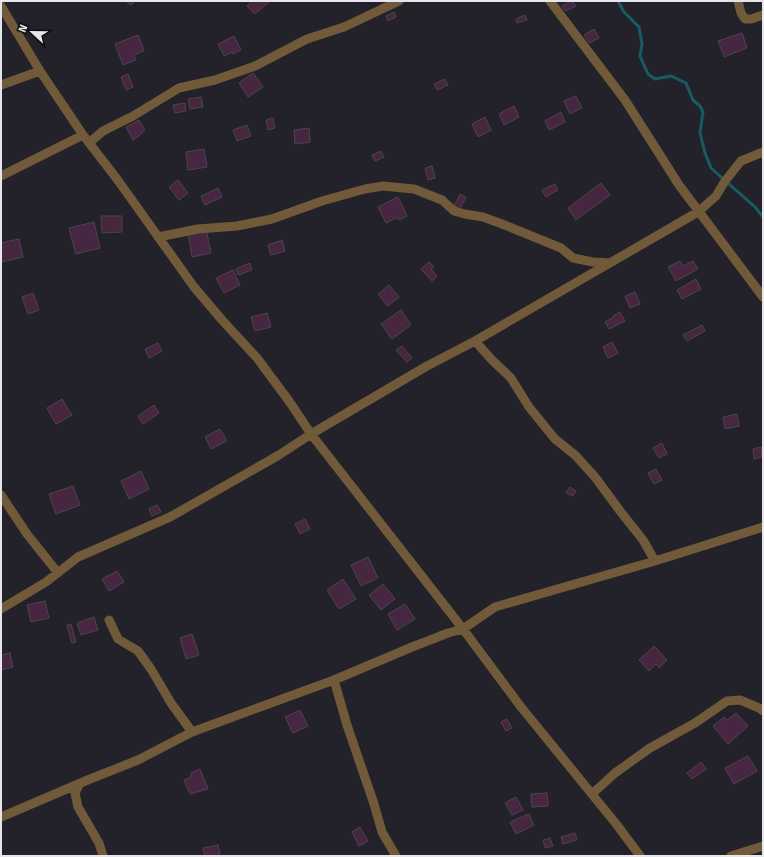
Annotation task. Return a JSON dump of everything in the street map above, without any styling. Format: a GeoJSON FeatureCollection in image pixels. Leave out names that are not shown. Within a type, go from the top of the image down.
{"type":"FeatureCollection","features":[{"type":"Feature","properties":{"kind":"street"},"geometry":{"type":"LineString","coordinates":[[89,143],[103,131],[134,116],[179,88],[215,80],[255,66],[307,39],[344,27],[399,1]]}},
{"type":"Feature","properties":{"kind":"street"},"geometry":{"type":"LineString","coordinates":[[550,1],[625,100],[645,134],[698,212],[763,297]]}},
{"type":"Feature","properties":{"kind":"street"},"geometry":{"type":"LineString","coordinates":[[738,1],[741,13],[745,19],[751,19],[763,15]]}},
{"type":"Feature","properties":{"kind":"street"},"geometry":{"type":"LineString","coordinates":[[1,6],[40,71],[83,135],[194,287],[257,358],[311,434],[463,629],[521,707],[640,856]]}},
{"type":"Feature","properties":{"kind":"street"},"geometry":{"type":"LineString","coordinates":[[1,85],[40,71]]}},
{"type":"Feature","properties":{"kind":"street"},"geometry":{"type":"LineString","coordinates":[[1,176],[83,135]]}},
{"type":"Feature","properties":{"kind":"street"},"geometry":{"type":"LineString","coordinates":[[1,609],[46,582],[78,557],[170,517],[279,455],[311,434],[427,366],[475,342],[698,212],[716,196],[725,181],[741,161],[763,152]]}},
{"type":"Feature","properties":{"kind":"street"},"geometry":{"type":"LineString","coordinates":[[158,237],[198,229],[237,226],[272,219],[322,201],[383,186],[414,189],[442,200],[454,211],[483,217],[562,248],[573,258],[593,262],[610,263]]}},
{"type":"Feature","properties":{"kind":"street"},"geometry":{"type":"LineString","coordinates":[[475,342],[511,378],[528,407],[555,439],[575,454],[595,477],[643,540],[655,561]]}},
{"type":"Feature","properties":{"kind":"street"},"geometry":{"type":"LineString","coordinates":[[1,495],[27,534],[58,573]]}},
{"type":"Feature","properties":{"kind":"street"},"geometry":{"type":"LineString","coordinates":[[1,817],[138,760],[192,732],[334,680],[412,647],[448,633],[463,629],[494,607],[655,561],[763,527]]}},
{"type":"Feature","properties":{"kind":"street"},"geometry":{"type":"LineString","coordinates":[[109,620],[118,639],[138,651],[151,669],[171,703],[192,732]]}},
{"type":"Feature","properties":{"kind":"street"},"geometry":{"type":"LineString","coordinates":[[334,680],[382,832],[396,856]]}},
{"type":"Feature","properties":{"kind":"street"},"geometry":{"type":"LineString","coordinates":[[592,794],[615,773],[650,748],[695,723],[727,701],[740,700],[763,711]]}},
{"type":"Feature","properties":{"kind":"street"},"geometry":{"type":"LineString","coordinates":[[80,783],[75,792],[78,806],[99,843],[103,856]]}},
{"type":"Feature","properties":{"kind":"street"},"geometry":{"type":"LineString","coordinates":[[731,856],[763,846]]}},
{"type":"Feature","properties":{"kind":"building"},"geometry":{"type":"Polygon","coordinates":[[[135,1],[131,5],[127,2],[135,1]]]}},
{"type":"Feature","properties":{"kind":"building"},"geometry":{"type":"Polygon","coordinates":[[[252,1],[270,1],[255,14],[247,6],[252,1]]]}},
{"type":"Feature","properties":{"kind":"building"},"geometry":{"type":"Polygon","coordinates":[[[572,1],[576,6],[565,11],[562,6],[572,1]]]}},
{"type":"Feature","properties":{"kind":"building"},"geometry":{"type":"Polygon","coordinates":[[[394,12],[396,17],[388,21],[386,16],[394,12]]]}},
{"type":"Feature","properties":{"kind":"building"},"geometry":{"type":"Polygon","coordinates":[[[525,15],[527,20],[517,23],[516,19],[525,15]]]}},
{"type":"Feature","properties":{"kind":"building"},"geometry":{"type":"Polygon","coordinates":[[[594,29],[599,38],[589,43],[584,35],[594,29]]]}},
{"type":"Feature","properties":{"kind":"building"},"geometry":{"type":"Polygon","coordinates":[[[742,33],[747,48],[724,57],[718,41],[742,33]]]}},
{"type":"Feature","properties":{"kind":"building"},"geometry":{"type":"Polygon","coordinates":[[[138,35],[144,51],[134,55],[136,60],[123,65],[115,44],[138,35]]]}},
{"type":"Feature","properties":{"kind":"building"},"geometry":{"type":"Polygon","coordinates":[[[234,36],[241,50],[224,56],[218,44],[234,36]]]}},
{"type":"Feature","properties":{"kind":"building"},"geometry":{"type":"Polygon","coordinates":[[[253,73],[263,87],[248,97],[239,83],[253,73]]]}},
{"type":"Feature","properties":{"kind":"building"},"geometry":{"type":"Polygon","coordinates":[[[128,74],[133,87],[126,90],[121,77],[128,74]]]}},
{"type":"Feature","properties":{"kind":"building"},"geometry":{"type":"Polygon","coordinates":[[[445,79],[448,85],[437,90],[434,84],[445,79]]]}},
{"type":"Feature","properties":{"kind":"building"},"geometry":{"type":"Polygon","coordinates":[[[576,96],[582,108],[570,114],[564,101],[576,96]]]}},
{"type":"Feature","properties":{"kind":"building"},"geometry":{"type":"Polygon","coordinates":[[[201,97],[203,107],[190,109],[188,99],[201,97]]]}},
{"type":"Feature","properties":{"kind":"building"},"geometry":{"type":"Polygon","coordinates":[[[185,103],[186,111],[175,113],[173,105],[185,103]]]}},
{"type":"Feature","properties":{"kind":"building"},"geometry":{"type":"Polygon","coordinates":[[[514,106],[519,117],[504,125],[499,114],[514,106]]]}},
{"type":"Feature","properties":{"kind":"building"},"geometry":{"type":"Polygon","coordinates":[[[561,112],[565,122],[549,130],[545,121],[561,112]]]}},
{"type":"Feature","properties":{"kind":"building"},"geometry":{"type":"Polygon","coordinates":[[[485,117],[491,130],[478,137],[472,124],[485,117]]]}},
{"type":"Feature","properties":{"kind":"building"},"geometry":{"type":"Polygon","coordinates":[[[273,118],[275,128],[268,130],[266,120],[273,118]]]}},
{"type":"Feature","properties":{"kind":"building"},"geometry":{"type":"Polygon","coordinates":[[[139,120],[145,130],[133,140],[126,127],[139,120]]]}},
{"type":"Feature","properties":{"kind":"building"},"geometry":{"type":"Polygon","coordinates":[[[247,125],[251,136],[237,141],[233,130],[247,125]]]}},
{"type":"Feature","properties":{"kind":"building"},"geometry":{"type":"Polygon","coordinates":[[[309,128],[310,142],[295,144],[294,130],[309,128]]]}},
{"type":"Feature","properties":{"kind":"building"},"geometry":{"type":"Polygon","coordinates":[[[204,149],[207,167],[188,170],[186,152],[204,149]]]}},
{"type":"Feature","properties":{"kind":"building"},"geometry":{"type":"Polygon","coordinates":[[[381,151],[384,157],[375,161],[372,155],[381,151]]]}},
{"type":"Feature","properties":{"kind":"building"},"geometry":{"type":"Polygon","coordinates":[[[432,166],[435,178],[428,180],[425,168],[432,166]]]}},
{"type":"Feature","properties":{"kind":"building"},"geometry":{"type":"Polygon","coordinates":[[[178,180],[188,193],[179,200],[169,187],[178,180]]]}},
{"type":"Feature","properties":{"kind":"building"},"geometry":{"type":"Polygon","coordinates":[[[601,183],[610,195],[576,220],[568,208],[601,183]]]}},
{"type":"Feature","properties":{"kind":"building"},"geometry":{"type":"Polygon","coordinates":[[[555,184],[558,190],[546,197],[542,190],[555,184]]]}},
{"type":"Feature","properties":{"kind":"building"},"geometry":{"type":"Polygon","coordinates":[[[218,188],[222,197],[205,205],[201,196],[218,188]]]}},
{"type":"Feature","properties":{"kind":"building"},"geometry":{"type":"Polygon","coordinates":[[[460,194],[466,197],[460,209],[454,206],[460,194]]]}},
{"type":"Feature","properties":{"kind":"building"},"geometry":{"type":"Polygon","coordinates":[[[398,197],[407,216],[399,220],[398,217],[386,223],[378,207],[398,197]]]}},
{"type":"Feature","properties":{"kind":"building"},"geometry":{"type":"Polygon","coordinates":[[[101,216],[122,216],[122,232],[102,233],[101,216]]]}},
{"type":"Feature","properties":{"kind":"building"},"geometry":{"type":"Polygon","coordinates":[[[94,222],[100,248],[76,254],[69,228],[94,222]]]}},
{"type":"Feature","properties":{"kind":"building"},"geometry":{"type":"Polygon","coordinates":[[[206,229],[211,253],[192,257],[188,233],[206,229]]]}},
{"type":"Feature","properties":{"kind":"building"},"geometry":{"type":"Polygon","coordinates":[[[19,239],[23,257],[2,262],[1,243],[19,239]]]}},
{"type":"Feature","properties":{"kind":"building"},"geometry":{"type":"Polygon","coordinates":[[[282,240],[285,251],[271,255],[268,245],[282,240]]]}},
{"type":"Feature","properties":{"kind":"building"},"geometry":{"type":"Polygon","coordinates":[[[680,261],[683,266],[693,261],[698,269],[676,281],[668,267],[680,261]]]}},
{"type":"Feature","properties":{"kind":"building"},"geometry":{"type":"Polygon","coordinates":[[[429,262],[434,267],[431,269],[437,276],[432,281],[421,269],[429,262]]]}},
{"type":"Feature","properties":{"kind":"building"},"geometry":{"type":"Polygon","coordinates":[[[250,263],[252,270],[238,275],[236,269],[250,263]]]}},
{"type":"Feature","properties":{"kind":"building"},"geometry":{"type":"Polygon","coordinates":[[[233,270],[240,285],[224,293],[216,278],[233,270]]]}},
{"type":"Feature","properties":{"kind":"building"},"geometry":{"type":"Polygon","coordinates":[[[696,279],[701,289],[682,299],[677,290],[696,279]]]}},
{"type":"Feature","properties":{"kind":"building"},"geometry":{"type":"Polygon","coordinates":[[[389,285],[399,297],[388,306],[378,294],[389,285]]]}},
{"type":"Feature","properties":{"kind":"building"},"geometry":{"type":"Polygon","coordinates":[[[635,292],[640,304],[630,308],[625,296],[635,292]]]}},
{"type":"Feature","properties":{"kind":"building"},"geometry":{"type":"Polygon","coordinates":[[[33,293],[39,310],[28,314],[22,297],[33,293]]]}},
{"type":"Feature","properties":{"kind":"building"},"geometry":{"type":"Polygon","coordinates":[[[401,310],[411,325],[392,339],[381,324],[401,310]]]}},
{"type":"Feature","properties":{"kind":"building"},"geometry":{"type":"Polygon","coordinates":[[[620,312],[625,321],[609,329],[605,322],[620,312]]]}},
{"type":"Feature","properties":{"kind":"building"},"geometry":{"type":"Polygon","coordinates":[[[267,313],[271,327],[255,331],[251,317],[267,313]]]}},
{"type":"Feature","properties":{"kind":"building"},"geometry":{"type":"Polygon","coordinates":[[[702,325],[705,331],[687,341],[683,335],[702,325]]]}},
{"type":"Feature","properties":{"kind":"building"},"geometry":{"type":"Polygon","coordinates":[[[612,342],[618,353],[608,358],[603,347],[612,342]]]}},
{"type":"Feature","properties":{"kind":"building"},"geometry":{"type":"Polygon","coordinates":[[[158,343],[162,351],[149,358],[145,349],[158,343]]]}},
{"type":"Feature","properties":{"kind":"building"},"geometry":{"type":"Polygon","coordinates":[[[402,346],[412,358],[407,362],[396,350],[402,346]]]}},
{"type":"Feature","properties":{"kind":"building"},"geometry":{"type":"Polygon","coordinates":[[[62,399],[72,415],[56,424],[47,408],[62,399]]]}},
{"type":"Feature","properties":{"kind":"building"},"geometry":{"type":"Polygon","coordinates":[[[154,405],[159,413],[143,424],[138,416],[154,405]]]}},
{"type":"Feature","properties":{"kind":"building"},"geometry":{"type":"Polygon","coordinates":[[[737,414],[739,426],[725,429],[723,417],[737,414]]]}},
{"type":"Feature","properties":{"kind":"building"},"geometry":{"type":"Polygon","coordinates":[[[220,429],[227,441],[211,449],[205,437],[220,429]]]}},
{"type":"Feature","properties":{"kind":"building"},"geometry":{"type":"Polygon","coordinates":[[[662,443],[667,454],[659,458],[653,448],[662,443]]]}},
{"type":"Feature","properties":{"kind":"building"},"geometry":{"type":"Polygon","coordinates":[[[761,447],[762,457],[754,459],[753,449],[761,447]]]}},
{"type":"Feature","properties":{"kind":"building"},"geometry":{"type":"Polygon","coordinates":[[[656,469],[662,480],[654,484],[648,473],[656,469]]]}},
{"type":"Feature","properties":{"kind":"building"},"geometry":{"type":"Polygon","coordinates":[[[141,471],[149,489],[129,499],[121,481],[141,471]]]}},
{"type":"Feature","properties":{"kind":"building"},"geometry":{"type":"Polygon","coordinates":[[[73,486],[80,505],[56,514],[49,494],[73,486]]]}},
{"type":"Feature","properties":{"kind":"building"},"geometry":{"type":"Polygon","coordinates":[[[570,487],[576,491],[573,496],[566,493],[570,487]]]}},
{"type":"Feature","properties":{"kind":"building"},"geometry":{"type":"Polygon","coordinates":[[[157,505],[161,512],[152,516],[149,509],[157,505]]]}},
{"type":"Feature","properties":{"kind":"building"},"geometry":{"type":"Polygon","coordinates":[[[305,519],[310,529],[300,534],[295,524],[305,519]]]}},
{"type":"Feature","properties":{"kind":"building"},"geometry":{"type":"Polygon","coordinates":[[[368,557],[378,578],[361,586],[351,565],[368,557]]]}},
{"type":"Feature","properties":{"kind":"building"},"geometry":{"type":"Polygon","coordinates":[[[117,571],[124,582],[109,591],[102,579],[117,571]]]}},
{"type":"Feature","properties":{"kind":"building"},"geometry":{"type":"Polygon","coordinates":[[[343,579],[356,599],[339,609],[327,590],[343,579]]]}},
{"type":"Feature","properties":{"kind":"building"},"geometry":{"type":"Polygon","coordinates":[[[383,584],[395,599],[381,610],[369,595],[383,584]]]}},
{"type":"Feature","properties":{"kind":"building"},"geometry":{"type":"Polygon","coordinates":[[[45,601],[49,618],[31,622],[27,605],[45,601]]]}},
{"type":"Feature","properties":{"kind":"building"},"geometry":{"type":"Polygon","coordinates":[[[405,604],[415,619],[397,630],[388,614],[405,604]]]}},
{"type":"Feature","properties":{"kind":"building"},"geometry":{"type":"Polygon","coordinates":[[[94,617],[98,630],[81,635],[77,623],[94,617]]]}},
{"type":"Feature","properties":{"kind":"building"},"geometry":{"type":"Polygon","coordinates":[[[71,624],[76,642],[72,643],[67,625],[71,624]]]}},
{"type":"Feature","properties":{"kind":"building"},"geometry":{"type":"Polygon","coordinates":[[[192,634],[199,655],[186,659],[180,638],[192,634]]]}},
{"type":"Feature","properties":{"kind":"building"},"geometry":{"type":"Polygon","coordinates":[[[654,646],[667,660],[659,668],[656,664],[649,671],[639,660],[654,646]]]}},
{"type":"Feature","properties":{"kind":"building"},"geometry":{"type":"Polygon","coordinates":[[[10,653],[13,667],[1,670],[1,655],[10,653]]]}},
{"type":"Feature","properties":{"kind":"building"},"geometry":{"type":"Polygon","coordinates":[[[300,710],[308,726],[293,733],[285,717],[300,710]]]}},
{"type":"Feature","properties":{"kind":"building"},"geometry":{"type":"Polygon","coordinates":[[[736,713],[748,726],[728,744],[713,726],[724,717],[727,720],[736,713]]]}},
{"type":"Feature","properties":{"kind":"building"},"geometry":{"type":"Polygon","coordinates":[[[507,719],[512,728],[506,731],[501,722],[507,719]]]}},
{"type":"Feature","properties":{"kind":"building"},"geometry":{"type":"Polygon","coordinates":[[[748,756],[757,771],[734,784],[725,768],[748,756]]]}},
{"type":"Feature","properties":{"kind":"building"},"geometry":{"type":"Polygon","coordinates":[[[701,762],[706,769],[692,779],[687,773],[701,762]]]}},
{"type":"Feature","properties":{"kind":"building"},"geometry":{"type":"Polygon","coordinates":[[[200,769],[208,789],[190,794],[184,780],[191,777],[191,773],[200,769]]]}},
{"type":"Feature","properties":{"kind":"building"},"geometry":{"type":"Polygon","coordinates":[[[547,793],[548,806],[532,807],[531,794],[547,793]]]}},
{"type":"Feature","properties":{"kind":"building"},"geometry":{"type":"Polygon","coordinates":[[[516,797],[523,810],[512,815],[505,803],[516,797]]]}},
{"type":"Feature","properties":{"kind":"building"},"geometry":{"type":"Polygon","coordinates":[[[529,814],[534,825],[516,834],[510,822],[529,814]]]}},
{"type":"Feature","properties":{"kind":"building"},"geometry":{"type":"Polygon","coordinates":[[[360,827],[368,841],[359,846],[352,832],[360,827]]]}},
{"type":"Feature","properties":{"kind":"building"},"geometry":{"type":"Polygon","coordinates":[[[575,833],[577,840],[563,844],[561,837],[575,833]]]}},
{"type":"Feature","properties":{"kind":"building"},"geometry":{"type":"Polygon","coordinates":[[[550,838],[553,846],[545,848],[543,840],[550,838]]]}},
{"type":"Feature","properties":{"kind":"building"},"geometry":{"type":"Polygon","coordinates":[[[218,845],[220,855],[205,856],[203,848],[218,845]]]}},
{"type":"Feature","properties":{"kind":"waterway"},"geometry":{"type":"LineString","coordinates":[[618,1],[624,12],[639,27],[642,44],[640,56],[648,74],[655,79],[671,76],[686,83],[693,100],[700,106],[703,112],[700,133],[705,153],[711,168],[755,207],[763,217]]}}]}
